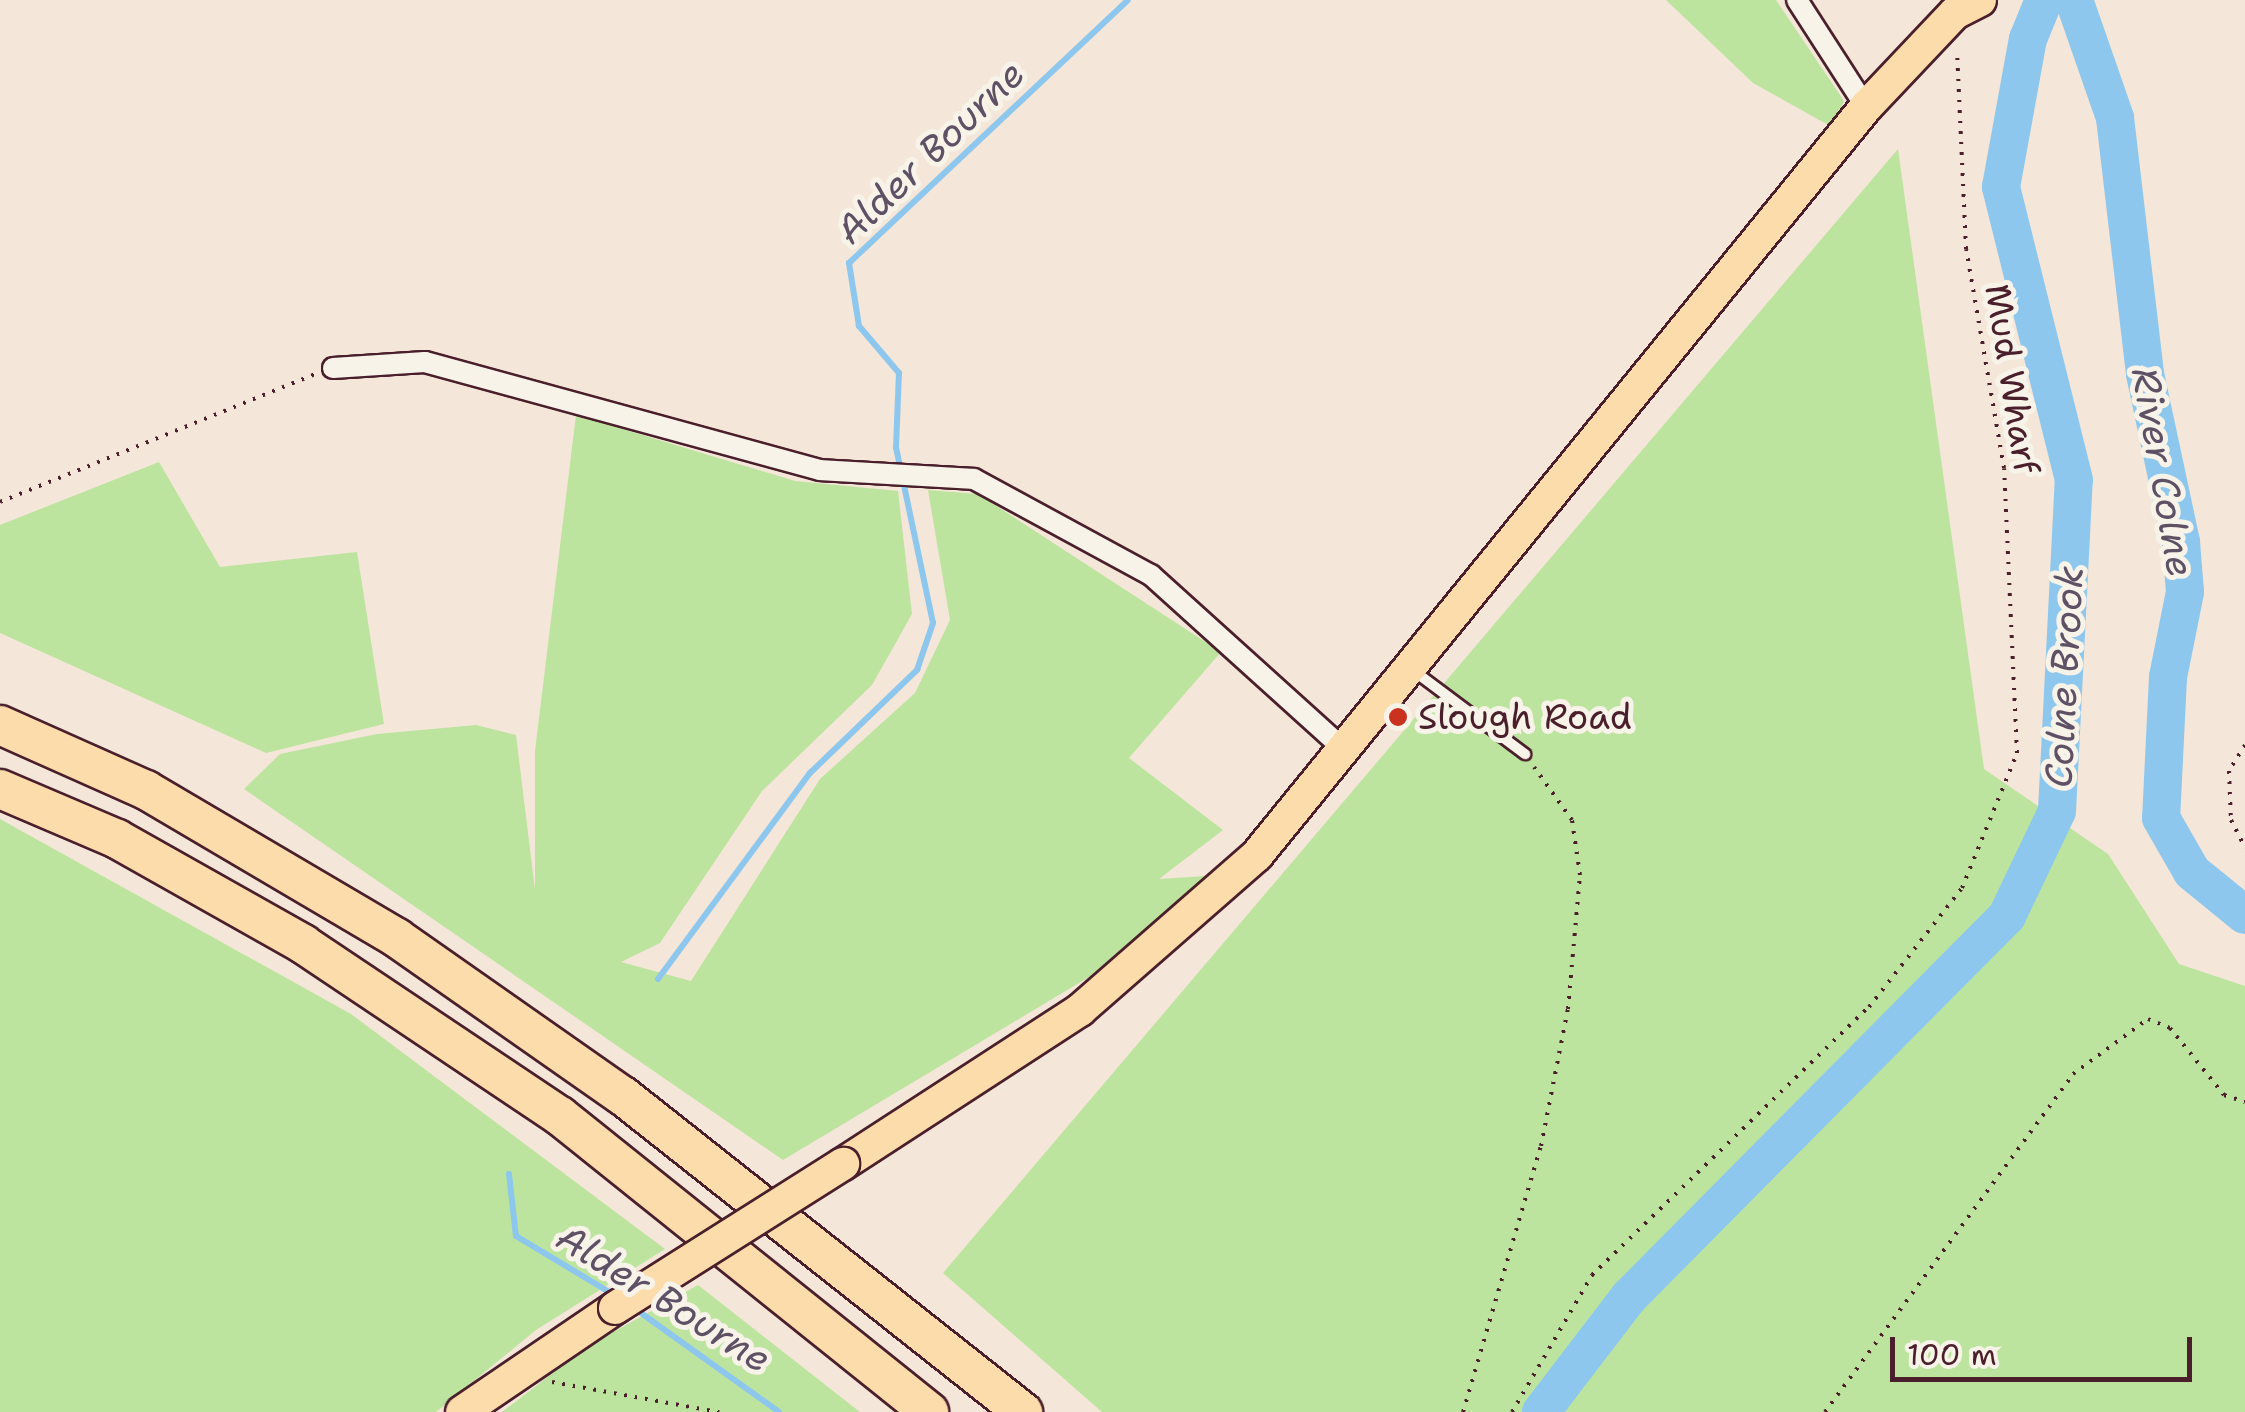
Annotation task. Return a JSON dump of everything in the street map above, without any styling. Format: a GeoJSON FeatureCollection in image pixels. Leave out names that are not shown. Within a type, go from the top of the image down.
{"type":"FeatureCollection","features":[{"type":"Feature","properties":{"kind":"highway"},"geometry":{"type":"LineString","coordinates":[[0,725],[146,790],[397,938],[623,1096],[1023,1412]]}},
{"type":"Feature","properties":{"kind":"highway"},"geometry":{"type":"LineString","coordinates":[[0,789],[117,838],[352,976],[560,1116],[930,1412]]}},
{"type":"Feature","properties":{"kind":"main road"},"geometry":{"type":"LineString","coordinates":[[462,1412],[615,1308],[843,1164],[1150,955],[1256,855],[1346,752],[1866,106],[1968,6]]}},
{"type":"Feature","properties":{"kind":"street"},"geometry":{"type":"LineString","coordinates":[[1797,0],[1866,106]]}},
{"type":"Feature","properties":{"kind":"street"},"geometry":{"type":"LineString","coordinates":[[333,368],[425,362],[820,470],[974,478],[1151,575],[1346,752]]}},
{"type":"Feature","properties":{"kind":"lane"},"geometry":{"type":"LineString","coordinates":[[1413,670],[1525,754]]}},
{"type":"Feature","properties":{"kind":"path","name":"Mud Wharf"},"geometry":{"type":"LineString","coordinates":[[1512,1412],[1592,1275],[1869,1007],[1962,888],[2017,753],[2004,468],[1966,249],[1968,6]]}},
{"type":"Feature","properties":{"kind":"path"},"geometry":{"type":"LineString","coordinates":[[0,502],[333,368]]}},
{"type":"Feature","properties":{"kind":"path"},"geometry":{"type":"LineString","coordinates":[[2245,745],[2230,772],[2231,820],[2245,848]]}},
{"type":"Feature","properties":{"kind":"path"},"geometry":{"type":"LineString","coordinates":[[1463,1412],[1541,1146],[1568,1009],[1580,874],[1572,820],[1525,754]]}},
{"type":"Feature","properties":{"kind":"path"},"geometry":{"type":"LineString","coordinates":[[1825,1412],[2072,1074],[2148,1019],[2170,1028],[2224,1095],[2245,1102]]}},
{"type":"Feature","properties":{"kind":"path"},"geometry":{"type":"LineString","coordinates":[[519,1372],[601,1396],[719,1412]]}},
{"type":"Feature","properties":{"kind":"green space"},"geometry":{"type":"Polygon","coordinates":[[[1666,0],[1776,0],[1844,101],[1832,127],[1753,83],[1666,0]]]}},
{"type":"Feature","properties":{"kind":"green space"},"geometry":{"type":"Polygon","coordinates":[[[1898,149],[1984,769],[2108,854],[2179,964],[2245,986],[2245,1412],[1102,1412],[943,1273],[1898,149]]]}},
{"type":"Feature","properties":{"kind":"green space"},"geometry":{"type":"Polygon","coordinates":[[[576,415],[795,481],[898,491],[912,614],[872,685],[762,791],[660,943],[621,962],[691,981],[820,779],[915,693],[950,620],[928,490],[978,494],[1221,652],[1129,758],[1223,830],[1159,879],[1206,876],[1089,977],[783,1160],[244,789],[280,754],[377,734],[476,725],[516,735],[535,890],[535,751],[576,415]]]}},
{"type":"Feature","properties":{"kind":"green space"},"geometry":{"type":"Polygon","coordinates":[[[159,462],[220,567],[357,552],[384,724],[266,753],[0,633],[0,525],[159,462]]]}},
{"type":"Feature","properties":{"kind":"green space"},"geometry":{"type":"Polygon","coordinates":[[[0,819],[351,1014],[665,1249],[536,1330],[436,1412],[0,1412],[0,819]]]}},
{"type":"Feature","properties":{"kind":"green space"},"geometry":{"type":"Polygon","coordinates":[[[698,1285],[860,1412],[502,1412],[588,1346],[698,1285]]]}},
{"type":"Feature","properties":{"kind":"waterway","name":"Alder Bourne"},"geometry":{"type":"LineString","coordinates":[[658,979],[810,773],[917,670],[933,623],[896,447],[899,373],[859,326],[849,263],[1128,0]]}},
{"type":"Feature","properties":{"kind":"waterway","name":"Colne Brook"},"geometry":{"type":"LineString","coordinates":[[1541,1412],[1629,1297],[2007,916],[2057,811],[2074,480],[2001,187],[2028,39],[2044,0]]}},
{"type":"Feature","properties":{"kind":"waterway","name":"River Colne"},"geometry":{"type":"LineString","coordinates":[[2074,0],[2115,118],[2145,374],[2181,542],[2185,592],[2168,677],[2161,818],[2192,872],[2245,915]]}},
{"type":"Feature","properties":{"kind":"waterway","name":"Alder Bourne"},"geometry":{"type":"LineString","coordinates":[[509,1174],[516,1236],[616,1296]]}},
{"type":"Feature","properties":{"kind":"waterway","name":"Alder Bourne"},"geometry":{"type":"LineString","coordinates":[[634,1308],[779,1412]]}},
{"type":"Feature","properties":{"kind":"place","name":"Slough Road"},"geometry":{"type":"Point","coordinates":[1398,717]}}]}
